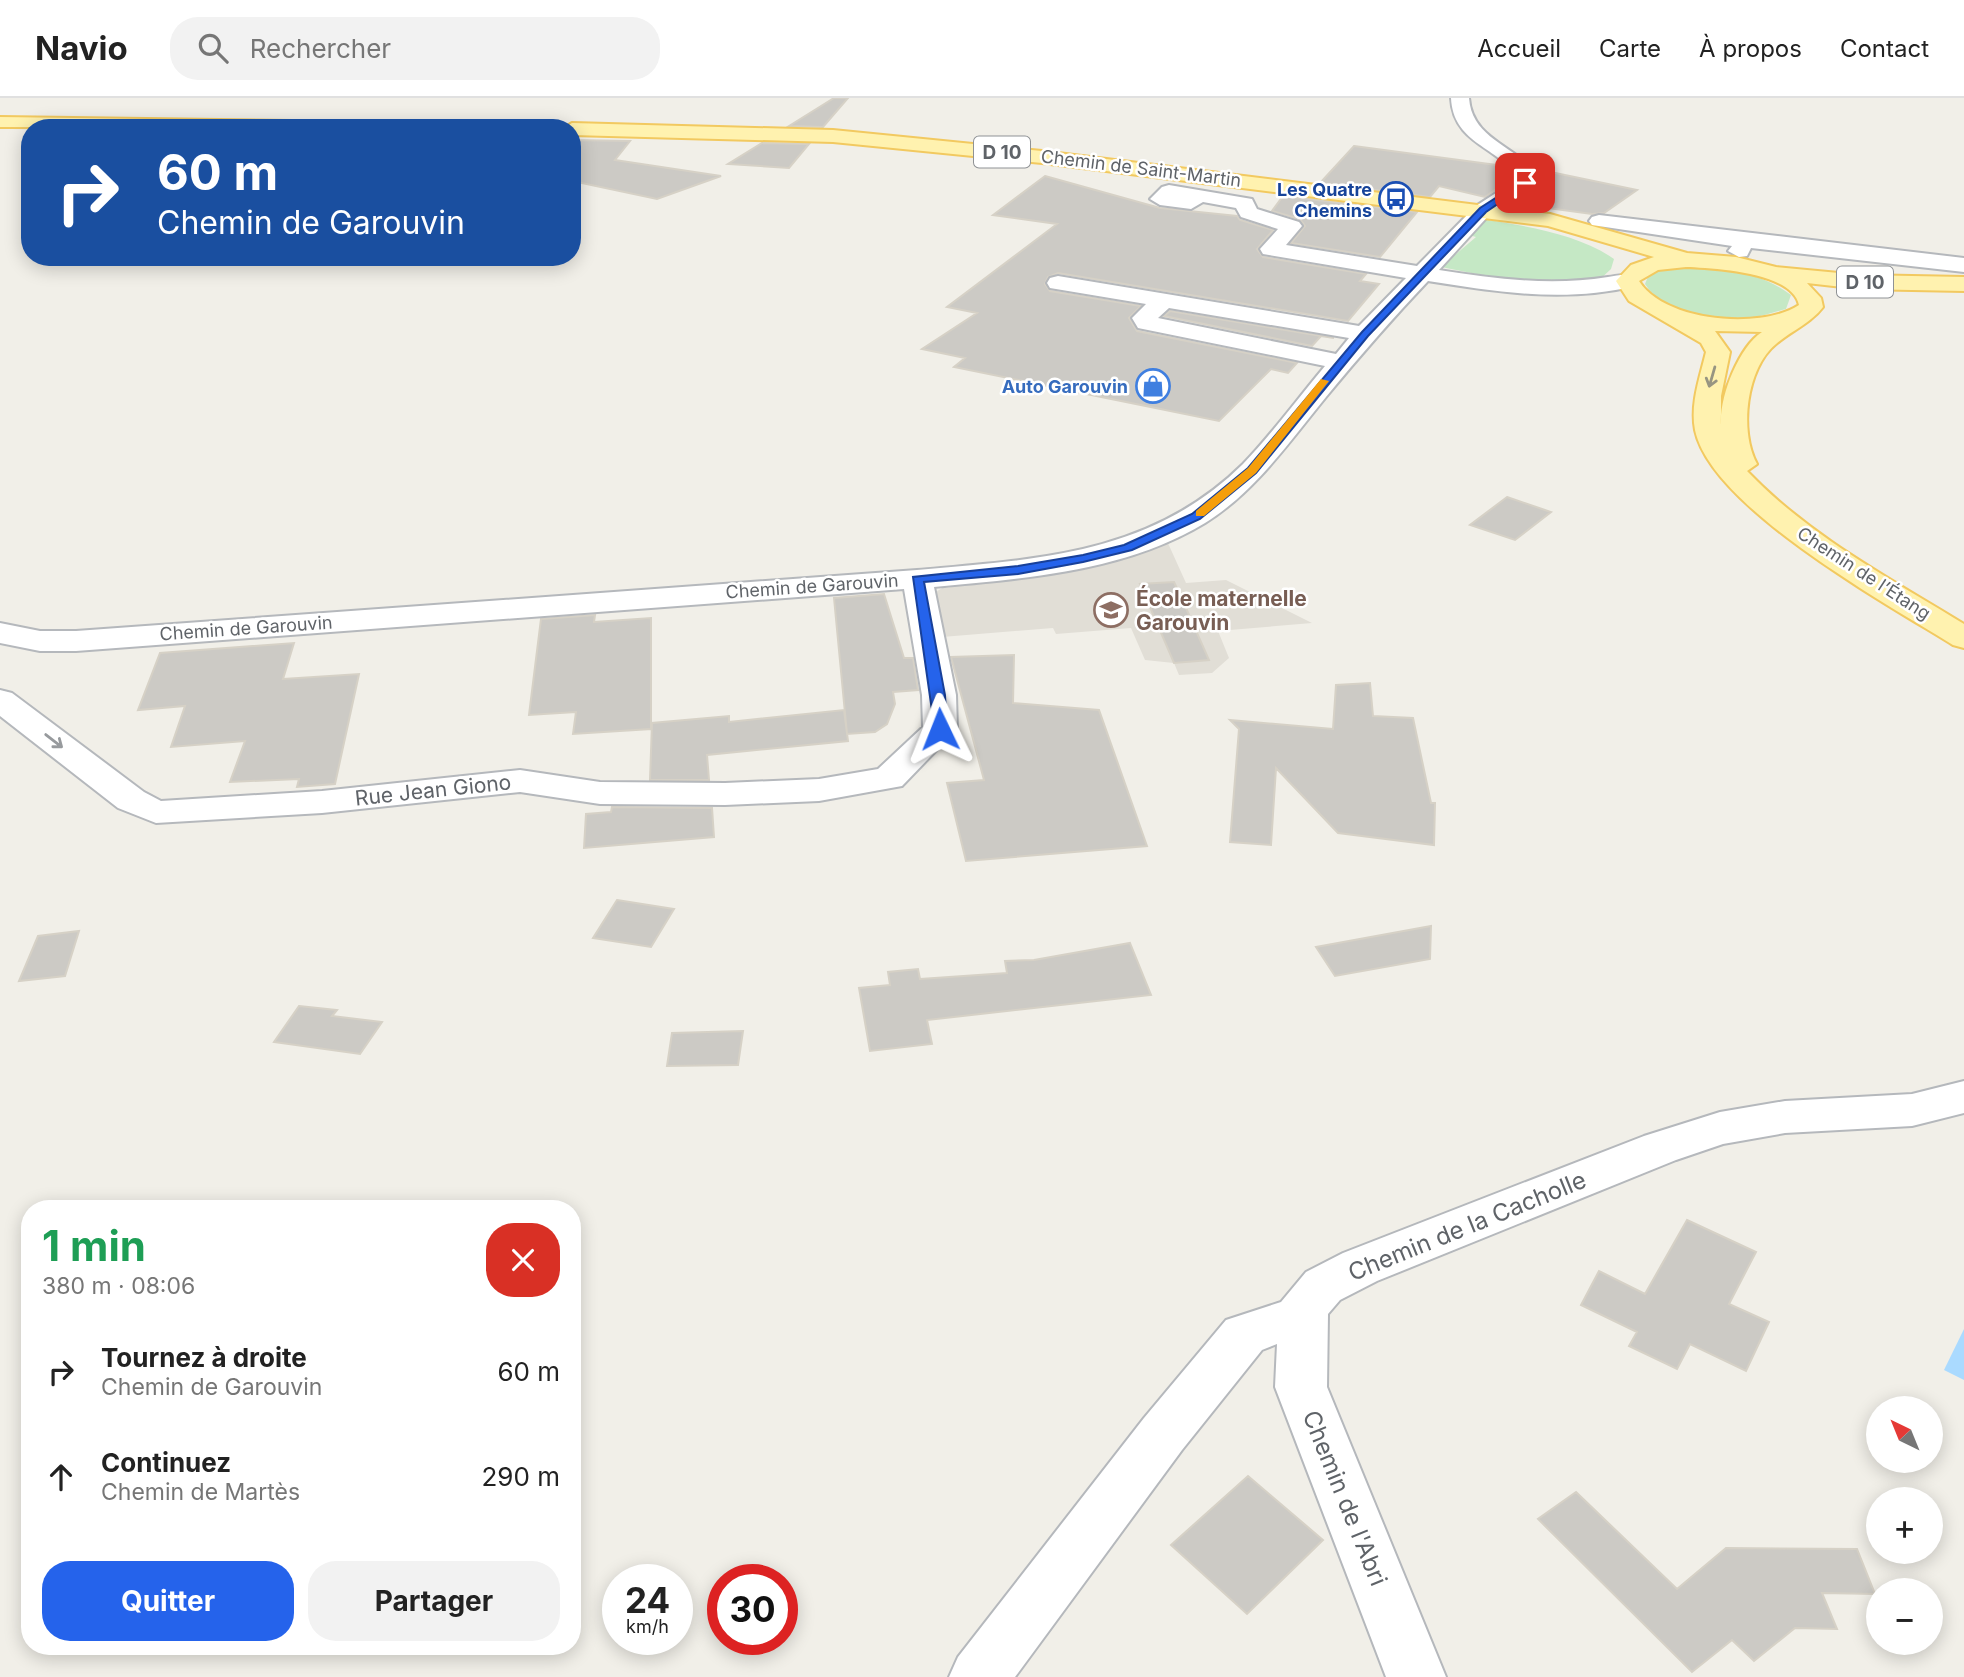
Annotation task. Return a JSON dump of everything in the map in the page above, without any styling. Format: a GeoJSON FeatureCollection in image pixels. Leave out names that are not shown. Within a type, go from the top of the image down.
{"type":"FeatureCollection","features":[{"type":"Feature","properties":{"kind":"main road"},"geometry":{"type":"LineString","coordinates":[[0,122],[21,122]]}},
{"type":"Feature","properties":{"kind":"main road","name":"Chemin de Saint-Martin"},"geometry":{"type":"LineString","coordinates":[[581,129],[776,133],[895,142],[1491,211]]}},
{"type":"Feature","properties":{"kind":"main road","name":"D 10"},"geometry":{"type":"LineString","coordinates":[[1491,211],[1550,220],[1696,260]]}},
{"type":"Feature","properties":{"kind":"main road","name":"D 10"},"geometry":{"type":"LineString","coordinates":[[1491,211],[1597,243],[1628,261],[1630,277]]}},
{"type":"Feature","properties":{"kind":"main road","name":"D 10"},"geometry":{"type":"LineString","coordinates":[[1750,258],[1860,282],[1964,284]]}},
{"type":"Feature","properties":{"kind":"main road"},"geometry":{"type":"LineString","coordinates":[[1750,258],[1802,288],[1811,298],[1804,312],[1778,323],[1733,325],[1655,308],[1630,292],[1630,277],[1663,262],[1750,258]]}},
{"type":"Feature","properties":{"kind":"main road","name":"D 10"},"geometry":{"type":"LineString","coordinates":[[1804,312],[1847,300],[1964,290]]}},
{"type":"Feature","properties":{"kind":"main road","name":"Chemin de l’Étang"},"geometry":{"type":"LineString","coordinates":[[1655,308],[1710,338],[1718,352],[1707,392],[1706,416],[1711,441],[1727,469],[1801,533],[1964,638]]}},
{"type":"Feature","properties":{"kind":"main road","name":"Chemin de l’Étang"},"geometry":{"type":"LineString","coordinates":[[1767,506],[1735,449],[1733,414],[1741,382],[1764,341],[1804,312]]}},
{"type":"Feature","properties":{"kind":"street","name":"Chemin de Garouvin"},"geometry":{"type":"LineString","coordinates":[[0,633],[40,641],[76,641],[917,579],[1018,570],[1128,548],[1196,516],[1252,470],[1365,334],[1412,284],[1525,183],[1527,175],[1521,167],[1464,123],[1460,112],[1461,98]]}},
{"type":"Feature","properties":{"kind":"street"},"geometry":{"type":"LineString","coordinates":[[1198,196],[1245,203],[1248,213],[1260,219],[1292,226],[1271,249],[1412,284],[1585,295],[1655,308]]}},
{"type":"Feature","properties":{"kind":"street"},"geometry":{"type":"LineString","coordinates":[[1599,221],[1750,258],[1964,265]]}},
{"type":"Feature","properties":{"kind":"street"},"geometry":{"type":"LineString","coordinates":[[1412,284],[1577,289],[1630,277]]}},
{"type":"Feature","properties":{"kind":"street"},"geometry":{"type":"LineString","coordinates":[[1058,283],[1365,334]]}},
{"type":"Feature","properties":{"kind":"street"},"geometry":{"type":"LineString","coordinates":[[1165,300],[1144,318],[1146,323],[1341,362]]}},
{"type":"Feature","properties":{"kind":"street","name":"Rue Jean Giono"},"geometry":{"type":"LineString","coordinates":[[0,700],[131,800],[156,813],[322,802],[520,781],[600,793],[725,794],[819,790],[889,778],[940,729],[939,695],[917,579]]}},
{"type":"Feature","properties":{"kind":"street","name":"Chemin de la Cacholle"},"geometry":{"type":"LineString","coordinates":[[1302,1315],[1303,1308],[1324,1286],[1360,1267],[1672,1144],[1720,1128],[1785,1117],[1912,1110],[1964,1097]]}},
{"type":"Feature","properties":{"kind":"street"},"geometry":{"type":"LineString","coordinates":[[979,1677],[1163,1434],[1244,1335],[1302,1315]]}},
{"type":"Feature","properties":{"kind":"street","name":"Chemin de l'Abri"},"geometry":{"type":"LineString","coordinates":[[1302,1315],[1301,1387],[1416,1677]]}},
{"type":"Feature","properties":{"kind":"shaded area","name":"École maternelle Garouvin"},"geometry":{"type":"Polygon","coordinates":[[[1167,541],[1186,583],[1226,580],[1312,623],[1218,631],[1229,658],[1212,673],[1179,675],[1174,663],[1145,660],[1131,628],[1056,634],[1053,628],[942,637],[934,593],[949,584],[1167,541]]]}},
{"type":"Feature","properties":{"kind":"green space"},"geometry":{"type":"Polygon","coordinates":[[[1483,219],[1551,232],[1585,243],[1614,259],[1611,269],[1597,282],[1512,281],[1441,267],[1476,237],[1469,235],[1483,219]]]}},
{"type":"Feature","properties":{"kind":"green space"},"geometry":{"type":"Polygon","coordinates":[[[1674,266],[1720,269],[1749,275],[1777,286],[1791,295],[1786,309],[1754,317],[1722,318],[1692,313],[1664,302],[1645,284],[1649,274],[1674,266]]]}},
{"type":"Feature","properties":{"kind":"water"},"geometry":{"type":"Polygon","coordinates":[[[1964,1329],[1964,1380],[1944,1370],[1964,1329]]]}},
{"type":"Feature","properties":{"kind":"building"},"geometry":{"type":"Polygon","coordinates":[[[834,98],[848,98],[823,127],[789,126],[834,98]]]}},
{"type":"Feature","properties":{"kind":"building"},"geometry":{"type":"Polygon","coordinates":[[[581,140],[630,141],[615,160],[721,176],[657,199],[581,183],[581,140]]]}},
{"type":"Feature","properties":{"kind":"building"},"geometry":{"type":"Polygon","coordinates":[[[762,143],[809,144],[789,168],[728,164],[762,143]]]}},
{"type":"Feature","properties":{"kind":"building"},"geometry":{"type":"Polygon","coordinates":[[[1354,146],[1504,166],[1514,176],[1485,197],[1439,186],[1430,197],[1320,183],[1354,146]]]}},
{"type":"Feature","properties":{"kind":"building"},"geometry":{"type":"Polygon","coordinates":[[[1535,169],[1637,190],[1604,213],[1592,214],[1512,203],[1534,188],[1539,176],[1535,169]]]}},
{"type":"Feature","properties":{"kind":"building"},"geometry":{"type":"Polygon","coordinates":[[[1045,176],[1160,208],[1237,216],[1240,220],[1273,230],[1257,249],[1263,257],[1366,274],[1360,281],[1379,284],[1348,321],[1058,273],[1048,277],[1045,284],[1050,291],[1141,306],[1129,318],[1137,331],[1297,363],[1288,373],[1271,369],[1219,421],[954,367],[965,358],[922,349],[977,313],[947,307],[1057,224],[993,215],[1045,176]]]}},
{"type":"Feature","properties":{"kind":"building"},"geometry":{"type":"Polygon","coordinates":[[[1283,196],[1417,212],[1380,257],[1291,243],[1305,226],[1300,219],[1272,211],[1283,196]]]}},
{"type":"Feature","properties":{"kind":"building"},"geometry":{"type":"Polygon","coordinates":[[[1170,311],[1334,338],[1321,336],[1312,346],[1164,316],[1170,311]]]}},
{"type":"Feature","properties":{"kind":"building"},"geometry":{"type":"Polygon","coordinates":[[[1507,497],[1551,512],[1515,540],[1470,525],[1507,497]]]}},
{"type":"Feature","properties":{"kind":"building"},"geometry":{"type":"Polygon","coordinates":[[[1174,582],[1209,660],[1174,663],[1140,584],[1174,582]]]}},
{"type":"Feature","properties":{"kind":"building"},"geometry":{"type":"Polygon","coordinates":[[[884,594],[904,658],[913,658],[918,690],[893,692],[895,704],[887,724],[875,732],[847,734],[834,598],[884,594]]]}},
{"type":"Feature","properties":{"kind":"building"},"geometry":{"type":"Polygon","coordinates":[[[595,615],[594,622],[651,618],[651,729],[573,734],[576,712],[529,715],[541,619],[595,615]]]}},
{"type":"Feature","properties":{"kind":"building"},"geometry":{"type":"Polygon","coordinates":[[[294,643],[283,679],[359,674],[335,784],[297,787],[299,779],[230,782],[245,741],[171,747],[185,706],[138,710],[160,653],[294,643]]]}},
{"type":"Feature","properties":{"kind":"building"},"geometry":{"type":"Polygon","coordinates":[[[1014,655],[1013,703],[1099,710],[1147,846],[966,861],[947,783],[984,780],[951,657],[1014,655]]]}},
{"type":"Feature","properties":{"kind":"building"},"geometry":{"type":"Polygon","coordinates":[[[1370,683],[1373,716],[1413,718],[1431,803],[1435,803],[1434,845],[1338,833],[1276,768],[1271,845],[1230,842],[1239,729],[1230,720],[1333,729],[1336,685],[1370,683]]]}},
{"type":"Feature","properties":{"kind":"building"},"geometry":{"type":"Polygon","coordinates":[[[844,710],[848,741],[707,755],[709,780],[650,780],[652,723],[729,716],[729,722],[844,710]]]}},
{"type":"Feature","properties":{"kind":"building"},"geometry":{"type":"Polygon","coordinates":[[[612,807],[712,808],[714,837],[584,848],[586,814],[611,812],[612,807]]]}},
{"type":"Feature","properties":{"kind":"building"},"geometry":{"type":"Polygon","coordinates":[[[617,900],[674,909],[651,947],[593,938],[617,900]]]}},
{"type":"Feature","properties":{"kind":"building"},"geometry":{"type":"Polygon","coordinates":[[[1431,926],[1430,959],[1335,976],[1316,947],[1431,926]]]}},
{"type":"Feature","properties":{"kind":"building"},"geometry":{"type":"Polygon","coordinates":[[[79,931],[65,976],[19,981],[38,936],[79,931]]]}},
{"type":"Feature","properties":{"kind":"building"},"geometry":{"type":"Polygon","coordinates":[[[1130,943],[1151,995],[927,1020],[932,1044],[870,1051],[859,988],[890,985],[888,972],[918,969],[920,979],[1007,973],[1005,961],[1034,960],[1130,943]]]}},
{"type":"Feature","properties":{"kind":"building"},"geometry":{"type":"Polygon","coordinates":[[[299,1006],[337,1010],[332,1016],[382,1022],[360,1054],[274,1042],[299,1006]]]}},
{"type":"Feature","properties":{"kind":"building"},"geometry":{"type":"Polygon","coordinates":[[[743,1031],[738,1065],[667,1066],[672,1033],[743,1031]]]}},
{"type":"Feature","properties":{"kind":"building"},"geometry":{"type":"Polygon","coordinates":[[[1687,1220],[1756,1252],[1729,1304],[1769,1322],[1746,1371],[1690,1344],[1677,1369],[1629,1346],[1637,1332],[1581,1305],[1599,1271],[1645,1294],[1687,1220]]]}},
{"type":"Feature","properties":{"kind":"building"},"geometry":{"type":"Polygon","coordinates":[[[1248,1476],[1323,1540],[1247,1614],[1171,1545],[1248,1476]]]}},
{"type":"Feature","properties":{"kind":"building"},"geometry":{"type":"Polygon","coordinates":[[[1576,1492],[1677,1589],[1726,1548],[1857,1549],[1869,1578],[1866,1578],[1866,1594],[1822,1593],[1837,1629],[1795,1628],[1754,1661],[1732,1640],[1692,1672],[1538,1519],[1576,1492]]]}},
{"type":"Feature","properties":{"kind":"slow traffic"},"geometry":{"type":"LineString","coordinates":[[1200,513],[1252,470],[1324,381]]}},
{"type":"Feature","properties":{"kind":"place","name":"Les Quatre Chemins"},"geometry":{"type":"Point","coordinates":[1396,199]}},
{"type":"Feature","properties":{"kind":"place","name":"Auto Garouvin"},"geometry":{"type":"Point","coordinates":[1153,386]}},
{"type":"Feature","properties":{"kind":"place","name":"École maternelle Garouvin"},"geometry":{"type":"Point","coordinates":[1111,610]}},
{"type":"Feature","properties":{"kind":"route"},"geometry":{"type":"LineString","coordinates":[[940,729],[939,695],[917,579],[1018,570],[1083,559],[1128,548],[1196,516],[1219,500],[1252,470],[1365,334],[1483,210],[1525,183]]}}]}
